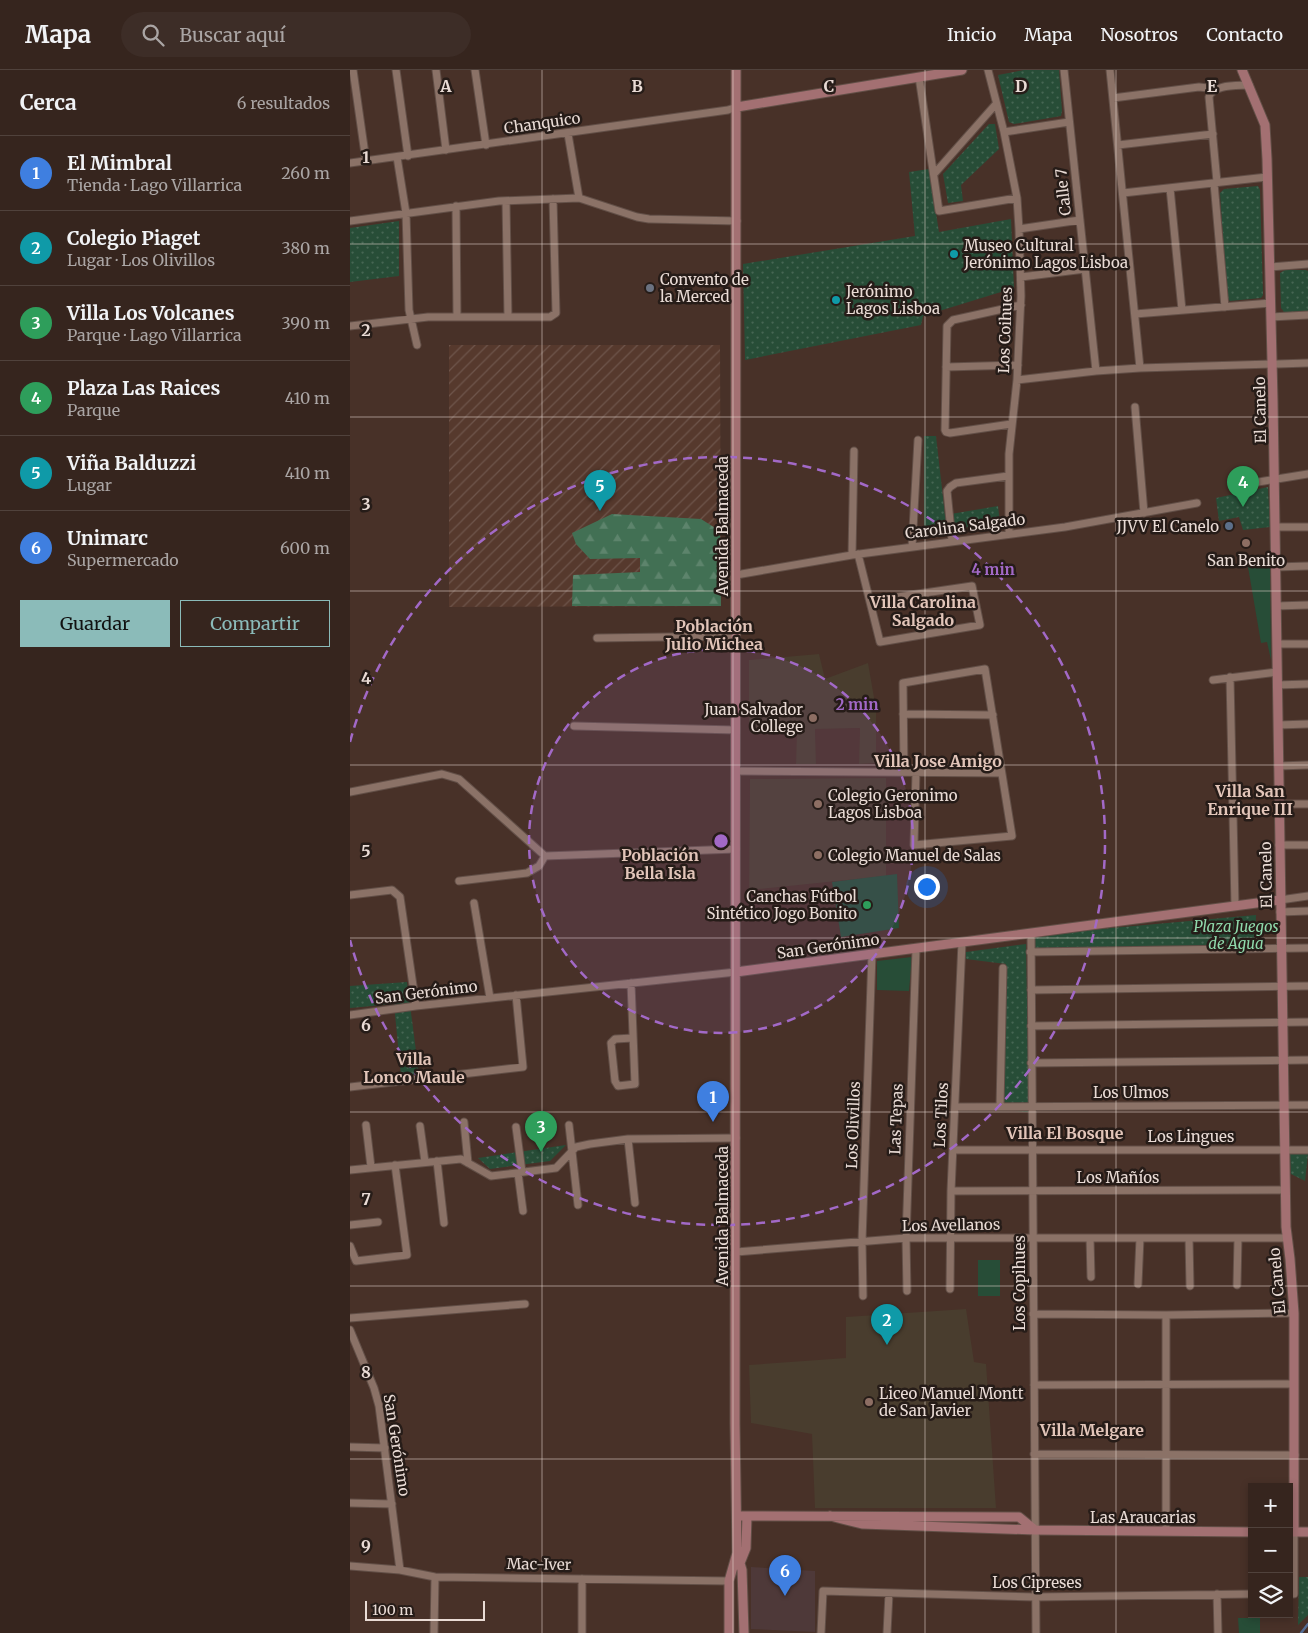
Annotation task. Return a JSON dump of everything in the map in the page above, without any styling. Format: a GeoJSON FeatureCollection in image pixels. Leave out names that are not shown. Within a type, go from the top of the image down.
{"type":"FeatureCollection","features":[{"type":"Feature","properties":{"kind":"street"},"geometry":{"type":"LineString","coordinates":[[353,70],[366,161]]}},
{"type":"Feature","properties":{"kind":"street"},"geometry":{"type":"LineString","coordinates":[[396,70],[408,156]]}},
{"type":"Feature","properties":{"kind":"street"},"geometry":{"type":"LineString","coordinates":[[436,70],[446,150]]}},
{"type":"Feature","properties":{"kind":"street"},"geometry":{"type":"LineString","coordinates":[[476,70],[486,145]]}},
{"type":"Feature","properties":{"kind":"street","name":"Avenida Balmaceda"},"geometry":{"type":"LineString","coordinates":[[736,70],[737,1553],[742,1570],[744,1633]]}},
{"type":"Feature","properties":{"kind":"street"},"geometry":{"type":"LineString","coordinates":[[737,107],[962,70]]}},
{"type":"Feature","properties":{"kind":"street","name":"Los Coihues"},"geometry":{"type":"LineString","coordinates":[[988,70],[1004,132],[1017,198],[1020,229],[1021,305],[1017,380],[1008,476],[1009,534]]}},
{"type":"Feature","properties":{"kind":"street","name":"Calle 7"},"geometry":{"type":"LineString","coordinates":[[1064,70],[1096,371]]}},
{"type":"Feature","properties":{"kind":"street"},"geometry":{"type":"LineString","coordinates":[[1110,70],[1140,368]]}},
{"type":"Feature","properties":{"kind":"street","name":"El Canelo"},"geometry":{"type":"LineString","coordinates":[[1242,70],[1265,125],[1267,177],[1276,567],[1284,1150],[1286,1227],[1294,1312],[1295,1455],[1292,1528]]}},
{"type":"Feature","properties":{"kind":"street"},"geometry":{"type":"LineString","coordinates":[[919,77],[939,211],[1017,198]]}},
{"type":"Feature","properties":{"kind":"street"},"geometry":{"type":"LineString","coordinates":[[1210,92],[1216,89],[1249,85]]}},
{"type":"Feature","properties":{"kind":"street"},"geometry":{"type":"LineString","coordinates":[[1113,98],[1200,87],[1208,88],[1210,92],[1225,307]]}},
{"type":"Feature","properties":{"kind":"street"},"geometry":{"type":"LineString","coordinates":[[934,174],[996,104]]}},
{"type":"Feature","properties":{"kind":"street","name":"Chanquico"},"geometry":{"type":"LineString","coordinates":[[350,163],[568,134],[728,110],[737,107]]}},
{"type":"Feature","properties":{"kind":"street"},"geometry":{"type":"LineString","coordinates":[[1004,132],[1069,122]]}},
{"type":"Feature","properties":{"kind":"street"},"geometry":{"type":"LineString","coordinates":[[568,134],[579,198]]}},
{"type":"Feature","properties":{"kind":"street"},"geometry":{"type":"LineString","coordinates":[[1118,145],[1213,134]]}},
{"type":"Feature","properties":{"kind":"street"},"geometry":{"type":"LineString","coordinates":[[397,157],[406,213],[410,319],[417,345]]}},
{"type":"Feature","properties":{"kind":"street"},"geometry":{"type":"LineString","coordinates":[[1123,193],[1267,177]]}},
{"type":"Feature","properties":{"kind":"street"},"geometry":{"type":"LineString","coordinates":[[1170,188],[1182,310]]}},
{"type":"Feature","properties":{"kind":"street"},"geometry":{"type":"LineString","coordinates":[[350,221],[506,200],[579,198],[650,219],[737,222]]}},
{"type":"Feature","properties":{"kind":"street"},"geometry":{"type":"LineString","coordinates":[[350,326],[428,317],[550,317],[556,313],[553,199]]}},
{"type":"Feature","properties":{"kind":"street"},"geometry":{"type":"LineString","coordinates":[[506,200],[508,317]]}},
{"type":"Feature","properties":{"kind":"street"},"geometry":{"type":"LineString","coordinates":[[456,206],[457,317]]}},
{"type":"Feature","properties":{"kind":"street"},"geometry":{"type":"LineString","coordinates":[[1020,229],[1080,220]]}},
{"type":"Feature","properties":{"kind":"street"},"geometry":{"type":"LineString","coordinates":[[1270,267],[1308,264]]}},
{"type":"Feature","properties":{"kind":"street"},"geometry":{"type":"LineString","coordinates":[[1021,278],[1085,269]]}},
{"type":"Feature","properties":{"kind":"street"},"geometry":{"type":"LineString","coordinates":[[1135,314],[1271,303]]}},
{"type":"Feature","properties":{"kind":"street"},"geometry":{"type":"LineString","coordinates":[[1012,424],[946,432],[947,326],[948,322],[953,320],[1021,305]]}},
{"type":"Feature","properties":{"kind":"street"},"geometry":{"type":"LineString","coordinates":[[1271,317],[1308,315]]}},
{"type":"Feature","properties":{"kind":"street"},"geometry":{"type":"LineString","coordinates":[[1017,380],[1140,368],[1308,363]]}},
{"type":"Feature","properties":{"kind":"street"},"geometry":{"type":"LineString","coordinates":[[946,367],[1018,365]]}},
{"type":"Feature","properties":{"kind":"street"},"geometry":{"type":"LineString","coordinates":[[1135,407],[1144,512]]}},
{"type":"Feature","properties":{"kind":"street"},"geometry":{"type":"LineString","coordinates":[[912,547],[918,440]]}},
{"type":"Feature","properties":{"kind":"street"},"geometry":{"type":"LineString","coordinates":[[854,451],[855,554],[880,642],[980,625],[972,586],[870,602]]}},
{"type":"Feature","properties":{"kind":"street"},"geometry":{"type":"LineString","coordinates":[[1246,484],[1308,474]]}},
{"type":"Feature","properties":{"kind":"street"},"geometry":{"type":"LineString","coordinates":[[952,542],[947,491],[950,487],[956,483],[1008,476]]}},
{"type":"Feature","properties":{"kind":"street","name":"Carolina Salgado"},"geometry":{"type":"LineString","coordinates":[[736,575],[855,554],[1065,527],[1197,503]]}},
{"type":"Feature","properties":{"kind":"street"},"geometry":{"type":"LineString","coordinates":[[1275,527],[1308,526]]}},
{"type":"Feature","properties":{"kind":"street"},"geometry":{"type":"LineString","coordinates":[[1276,567],[1308,566]]}},
{"type":"Feature","properties":{"kind":"street"},"geometry":{"type":"LineString","coordinates":[[1276,606],[1308,605]]}},
{"type":"Feature","properties":{"kind":"street"},"geometry":{"type":"LineString","coordinates":[[597,638],[736,636]]}},
{"type":"Feature","properties":{"kind":"street"},"geometry":{"type":"LineString","coordinates":[[1277,644],[1308,644]]}},
{"type":"Feature","properties":{"kind":"street"},"geometry":{"type":"LineString","coordinates":[[904,772],[903,683],[985,669],[1012,836],[914,845],[916,772]]}},
{"type":"Feature","properties":{"kind":"street"},"geometry":{"type":"LineString","coordinates":[[1213,680],[1277,672]]}},
{"type":"Feature","properties":{"kind":"street"},"geometry":{"type":"LineString","coordinates":[[1230,677],[1235,906]]}},
{"type":"Feature","properties":{"kind":"street"},"geometry":{"type":"LineString","coordinates":[[1277,685],[1308,684]]}},
{"type":"Feature","properties":{"kind":"street"},"geometry":{"type":"LineString","coordinates":[[903,714],[993,715]]}},
{"type":"Feature","properties":{"kind":"street"},"geometry":{"type":"LineString","coordinates":[[1278,725],[1308,724]]}},
{"type":"Feature","properties":{"kind":"street"},"geometry":{"type":"LineString","coordinates":[[574,726],[736,730]]}},
{"type":"Feature","properties":{"kind":"street"},"geometry":{"type":"LineString","coordinates":[[1278,766],[1308,765]]}},
{"type":"Feature","properties":{"kind":"street"},"geometry":{"type":"LineString","coordinates":[[736,771],[1001,773]]}},
{"type":"Feature","properties":{"kind":"street"},"geometry":{"type":"LineString","coordinates":[[350,792],[442,774],[459,779],[545,856],[736,849]]}},
{"type":"Feature","properties":{"kind":"street"},"geometry":{"type":"LineString","coordinates":[[1279,804],[1308,804]]}},
{"type":"Feature","properties":{"kind":"street"},"geometry":{"type":"LineString","coordinates":[[1279,845],[1308,845]]}},
{"type":"Feature","properties":{"kind":"street"},"geometry":{"type":"LineString","coordinates":[[459,881],[526,873],[539,866],[545,856]]}},
{"type":"Feature","properties":{"kind":"street"},"geometry":{"type":"LineString","coordinates":[[350,895],[392,890],[400,897],[416,1006]]}},
{"type":"Feature","properties":{"kind":"street","name":"San Gerónimo"},"geometry":{"type":"LineString","coordinates":[[350,1014],[736,972],[1308,896]]}},
{"type":"Feature","properties":{"kind":"street"},"geometry":{"type":"LineString","coordinates":[[474,903],[490,998]]}},
{"type":"Feature","properties":{"kind":"street"},"geometry":{"type":"LineString","coordinates":[[1280,912],[1308,911]]}},
{"type":"Feature","properties":{"kind":"street","name":"Los Copihues"},"geometry":{"type":"LineString","coordinates":[[1031,933],[1036,1633]]}},
{"type":"Feature","properties":{"kind":"street","name":"Los Tilos"},"geometry":{"type":"LineString","coordinates":[[950,1289],[949,1239],[962,942]]}},
{"type":"Feature","properties":{"kind":"street"},"geometry":{"type":"LineString","coordinates":[[1030,952],[1308,948]]}},
{"type":"Feature","properties":{"kind":"street","name":"Las Tepas"},"geometry":{"type":"LineString","coordinates":[[907,1291],[906,1238],[916,949]]}},
{"type":"Feature","properties":{"kind":"street","name":"Los Olivillos"},"geometry":{"type":"LineString","coordinates":[[863,1296],[862,1241],[872,954]]}},
{"type":"Feature","properties":{"kind":"street"},"geometry":{"type":"LineString","coordinates":[[1000,1107],[1003,968]]}},
{"type":"Feature","properties":{"kind":"street"},"geometry":{"type":"LineString","coordinates":[[631,983],[635,1084],[618,1086],[615,1081],[611,1043],[615,1040],[633,1038]]}},
{"type":"Feature","properties":{"kind":"street"},"geometry":{"type":"LineString","coordinates":[[1031,990],[1308,986]]}},
{"type":"Feature","properties":{"kind":"street"},"geometry":{"type":"LineString","coordinates":[[350,1087],[523,1067],[516,995]]}},
{"type":"Feature","properties":{"kind":"street"},"geometry":{"type":"LineString","coordinates":[[1031,1026],[1308,1022]]}},
{"type":"Feature","properties":{"kind":"street"},"geometry":{"type":"LineString","coordinates":[[1031,1062],[1308,1060]]}},
{"type":"Feature","properties":{"kind":"street","name":"Los Ulmos"},"geometry":{"type":"LineString","coordinates":[[955,1108],[1308,1105]]}},
{"type":"Feature","properties":{"kind":"street"},"geometry":{"type":"LineString","coordinates":[[464,1122],[468,1163]]}},
{"type":"Feature","properties":{"kind":"street"},"geometry":{"type":"LineString","coordinates":[[366,1125],[371,1167]]}},
{"type":"Feature","properties":{"kind":"street"},"geometry":{"type":"LineString","coordinates":[[569,1125],[578,1205]]}},
{"type":"Feature","properties":{"kind":"street"},"geometry":{"type":"LineString","coordinates":[[420,1126],[425,1162]]}},
{"type":"Feature","properties":{"kind":"street"},"geometry":{"type":"LineString","coordinates":[[516,1128],[523,1211]]}},
{"type":"Feature","properties":{"kind":"street"},"geometry":{"type":"LineString","coordinates":[[350,1170],[395,1164],[461,1159],[491,1176],[556,1168],[576,1147],[590,1144],[628,1139],[736,1138]]}},
{"type":"Feature","properties":{"kind":"street"},"geometry":{"type":"LineString","coordinates":[[628,1139],[635,1203]]}},
{"type":"Feature","properties":{"kind":"street","name":"Los Lingues"},"geometry":{"type":"LineString","coordinates":[[953,1150],[1308,1150]]}},
{"type":"Feature","properties":{"kind":"street"},"geometry":{"type":"LineString","coordinates":[[437,1161],[444,1223]]}},
{"type":"Feature","properties":{"kind":"street"},"geometry":{"type":"LineString","coordinates":[[350,1246],[356,1261],[407,1255],[395,1164]]}},
{"type":"Feature","properties":{"kind":"street","name":"Los Mañíos"},"geometry":{"type":"LineString","coordinates":[[951,1191],[1285,1190]]}},
{"type":"Feature","properties":{"kind":"street"},"geometry":{"type":"LineString","coordinates":[[350,1225],[378,1222]]}},
{"type":"Feature","properties":{"kind":"street","name":"Los Avellanos"},"geometry":{"type":"LineString","coordinates":[[736,1252],[906,1238],[1287,1238]]}},
{"type":"Feature","properties":{"kind":"street"},"geometry":{"type":"LineString","coordinates":[[1090,1238],[1091,1277]]}},
{"type":"Feature","properties":{"kind":"street"},"geometry":{"type":"LineString","coordinates":[[1138,1284],[1140,1238]]}},
{"type":"Feature","properties":{"kind":"street"},"geometry":{"type":"LineString","coordinates":[[1189,1238],[1190,1286]]}},
{"type":"Feature","properties":{"kind":"street"},"geometry":{"type":"LineString","coordinates":[[1237,1284],[1238,1238]]}},
{"type":"Feature","properties":{"kind":"street"},"geometry":{"type":"LineString","coordinates":[[350,1318],[525,1304]]}},
{"type":"Feature","properties":{"kind":"street"},"geometry":{"type":"LineString","coordinates":[[1033,1314],[1166,1315],[1294,1312]]}},
{"type":"Feature","properties":{"kind":"street"},"geometry":{"type":"LineString","coordinates":[[1166,1315],[1166,1531]]}},
{"type":"Feature","properties":{"kind":"street","name":"San Gerónimo"},"geometry":{"type":"LineString","coordinates":[[350,1330],[377,1397],[400,1570]]}},
{"type":"Feature","properties":{"kind":"street"},"geometry":{"type":"LineString","coordinates":[[1034,1385],[1294,1384]]}},
{"type":"Feature","properties":{"kind":"street"},"geometry":{"type":"LineString","coordinates":[[350,1447],[385,1448]]}},
{"type":"Feature","properties":{"kind":"street"},"geometry":{"type":"LineString","coordinates":[[1034,1454],[1295,1455]]}},
{"type":"Feature","properties":{"kind":"street"},"geometry":{"type":"LineString","coordinates":[[350,1503],[392,1504]]}},
{"type":"Feature","properties":{"kind":"street"},"geometry":{"type":"LineString","coordinates":[[737,1516],[1019,1517],[1035,1530]]}},
{"type":"Feature","properties":{"kind":"street"},"geometry":{"type":"LineString","coordinates":[[740,1564],[746,1548],[747,1516]]}},
{"type":"Feature","properties":{"kind":"street","name":"Las Araucarias"},"geometry":{"type":"LineString","coordinates":[[1035,1530],[1248,1532]]}},
{"type":"Feature","properties":{"kind":"street"},"geometry":{"type":"LineString","coordinates":[[1293,1532],[1308,1532]]}},
{"type":"Feature","properties":{"kind":"street","name":"Avenida Balmaceda"},"geometry":{"type":"LineString","coordinates":[[729,1633],[729,1581],[737,1553]]}},
{"type":"Feature","properties":{"kind":"street","name":"Mac-Iver"},"geometry":{"type":"LineString","coordinates":[[350,1566],[400,1570],[435,1577],[729,1581]]}},
{"type":"Feature","properties":{"kind":"street"},"geometry":{"type":"LineString","coordinates":[[434,1633],[435,1577]]}},
{"type":"Feature","properties":{"kind":"street"},"geometry":{"type":"LineString","coordinates":[[582,1579],[582,1633]]}},
{"type":"Feature","properties":{"kind":"street","name":"Los Cipreses"},"geometry":{"type":"LineString","coordinates":[[821,1633],[823,1592],[1035,1596],[1248,1594]]}},
{"type":"Feature","properties":{"kind":"street"},"geometry":{"type":"LineString","coordinates":[[887,1633],[889,1593]]}},
{"type":"Feature","properties":{"kind":"street"},"geometry":{"type":"LineString","coordinates":[[1217,1594],[1218,1633]]}},
{"type":"Feature","properties":{"kind":"shaded area"},"geometry":{"type":"Polygon","coordinates":[[[449,345],[720,345],[721,606],[449,607],[449,345]]]}},
{"type":"Feature","properties":{"kind":"shaded area","name":"Juan Salvador College"},"geometry":{"type":"Polygon","coordinates":[[[819,654],[825,679],[868,663],[876,709],[876,763],[859,764],[860,728],[815,729],[816,764],[796,764],[797,729],[749,730],[749,660],[819,654]]]}},
{"type":"Feature","properties":{"kind":"shaded area"},"geometry":{"type":"Polygon","coordinates":[[[886,778],[886,876],[749,890],[750,779],[886,778]]]}},
{"type":"Feature","properties":{"kind":"shaded area","name":"Liceo Manuel Montt de San Javier"},"geometry":{"type":"Polygon","coordinates":[[[966,1309],[974,1362],[986,1364],[996,1508],[815,1508],[812,1434],[751,1423],[749,1365],[846,1358],[846,1317],[966,1309]]]}},
{"type":"Feature","properties":{"kind":"shaded area"},"geometry":{"type":"Polygon","coordinates":[[[751,1567],[815,1571],[815,1632],[751,1629],[751,1567]]]}},
{"type":"Feature","properties":{"kind":"green space"},"geometry":{"type":"Polygon","coordinates":[[[1024,70],[1059,70],[1061,116],[1014,124],[1009,122],[998,75],[1024,70]]]}},
{"type":"Feature","properties":{"kind":"green space"},"geometry":{"type":"Polygon","coordinates":[[[989,124],[995,124],[999,149],[961,185],[963,201],[948,203],[943,174],[989,124]]]}},
{"type":"Feature","properties":{"kind":"green space"},"geometry":{"type":"Polygon","coordinates":[[[929,169],[939,232],[1011,219],[1014,288],[923,316],[921,325],[745,360],[743,264],[915,236],[909,172],[929,169]]]}},
{"type":"Feature","properties":{"kind":"green space"},"geometry":{"type":"Polygon","coordinates":[[[1258,186],[1260,190],[1263,295],[1261,298],[1230,301],[1227,298],[1220,193],[1224,189],[1258,186]]]}},
{"type":"Feature","properties":{"kind":"green space"},"geometry":{"type":"Polygon","coordinates":[[[399,221],[399,276],[350,282],[350,228],[399,221]]]}},
{"type":"Feature","properties":{"kind":"green space"},"geometry":{"type":"Polygon","coordinates":[[[1285,270],[1308,271],[1308,312],[1284,312],[1281,308],[1280,273],[1285,270]]]}},
{"type":"Feature","properties":{"kind":"green space"},"geometry":{"type":"Polygon","coordinates":[[[924,436],[936,436],[945,515],[998,506],[1000,523],[924,533],[924,436]]]}},
{"type":"Feature","properties":{"kind":"green space"},"geometry":{"type":"Polygon","coordinates":[[[1268,487],[1270,527],[1243,530],[1239,517],[1219,521],[1216,498],[1268,487]]]}},
{"type":"Feature","properties":{"kind":"green space"},"geometry":{"type":"Polygon","coordinates":[[[612,514],[701,519],[720,531],[721,606],[572,606],[573,575],[640,572],[640,558],[590,559],[576,544],[572,533],[612,514]]]}},
{"type":"Feature","properties":{"kind":"green space"},"geometry":{"type":"Polygon","coordinates":[[[1270,556],[1271,660],[1267,642],[1261,643],[1247,561],[1270,556]]]}},
{"type":"Feature","properties":{"kind":"green space","name":"Canchas Fútbol Sintético Jogo Bonito"},"geometry":{"type":"Polygon","coordinates":[[[897,874],[899,928],[841,937],[832,882],[897,874]]]}},
{"type":"Feature","properties":{"kind":"green space","name":"Plaza Juegos de Agua"},"geometry":{"type":"Polygon","coordinates":[[[1256,915],[1255,952],[1035,953],[1034,935],[1256,915]]]}},
{"type":"Feature","properties":{"kind":"green space"},"geometry":{"type":"Polygon","coordinates":[[[1026,944],[1029,1112],[1002,1110],[1006,964],[966,959],[966,952],[1026,944]]]}},
{"type":"Feature","properties":{"kind":"green space"},"geometry":{"type":"Polygon","coordinates":[[[912,957],[909,991],[877,990],[877,961],[912,957]]]}},
{"type":"Feature","properties":{"kind":"green space"},"geometry":{"type":"Polygon","coordinates":[[[407,982],[419,1074],[401,1076],[394,1004],[350,1008],[350,986],[407,982]]]}},
{"type":"Feature","properties":{"kind":"green space"},"geometry":{"type":"Polygon","coordinates":[[[566,1145],[550,1161],[490,1169],[478,1158],[566,1145]]]}},
{"type":"Feature","properties":{"kind":"green space"},"geometry":{"type":"Polygon","coordinates":[[[1290,1154],[1308,1154],[1305,1181],[1291,1174],[1290,1154]]]}},
{"type":"Feature","properties":{"kind":"green space"},"geometry":{"type":"Polygon","coordinates":[[[978,1260],[1000,1260],[1000,1296],[978,1296],[978,1260]]]}},
{"type":"Feature","properties":{"kind":"green space"},"geometry":{"type":"Polygon","coordinates":[[[1299,1577],[1308,1577],[1308,1615],[1298,1625],[1299,1577]]]}},
{"type":"Feature","properties":{"kind":"green space"},"geometry":{"type":"Polygon","coordinates":[[[1238,1618],[1260,1618],[1260,1633],[1239,1633],[1238,1618]]]}},
{"type":"Feature","properties":{"kind":"waterway"},"geometry":{"type":"LineString","coordinates":[[1301,1633],[1308,1624]]}},
{"type":"Feature","properties":{"kind":"place","name":"Museo Cultural Jerónimo Lagos Lisboa"},"geometry":{"type":"Point","coordinates":[954,254]}},
{"type":"Feature","properties":{"kind":"place","name":"Convento de la Merced"},"geometry":{"type":"Point","coordinates":[650,288]}},
{"type":"Feature","properties":{"kind":"place","name":"Jerónimo Lagos Lisboa"},"geometry":{"type":"Point","coordinates":[836,300]}},
{"type":"Feature","properties":{"kind":"place","name":"Plaza Las Raices"},"geometry":{"type":"Point","coordinates":[1243,507]}},
{"type":"Feature","properties":{"kind":"place","name":"Viña Balduzzi"},"geometry":{"type":"Point","coordinates":[600,511]}},
{"type":"Feature","properties":{"kind":"place","name":"JJVV El Canelo"},"geometry":{"type":"Point","coordinates":[1229,526]}},
{"type":"Feature","properties":{"kind":"place","name":"San Benito"},"geometry":{"type":"Point","coordinates":[1246,543]}},
{"type":"Feature","properties":{"kind":"place","name":"Juan Salvador College"},"geometry":{"type":"Point","coordinates":[813,718]}},
{"type":"Feature","properties":{"kind":"place","name":"Colegio Geronimo Lagos Lisboa"},"geometry":{"type":"Point","coordinates":[818,804]}},
{"type":"Feature","properties":{"kind":"place","name":"Colegio Manuel de Salas"},"geometry":{"type":"Point","coordinates":[818,855]}},
{"type":"Feature","properties":{"kind":"place","name":"Canchas Fútbol Sintético Jogo Bonito"},"geometry":{"type":"Point","coordinates":[867,905]}},
{"type":"Feature","properties":{"kind":"place","name":"El Mimbral"},"geometry":{"type":"Point","coordinates":[713,1122]}},
{"type":"Feature","properties":{"kind":"place","name":"Villa Los Volcanes"},"geometry":{"type":"Point","coordinates":[541,1152]}},
{"type":"Feature","properties":{"kind":"place","name":"Colegio Piaget"},"geometry":{"type":"Point","coordinates":[887,1345]}},
{"type":"Feature","properties":{"kind":"place","name":"Liceo Manuel Montt de San Javier"},"geometry":{"type":"Point","coordinates":[869,1402]}},
{"type":"Feature","properties":{"kind":"place","name":"Unimarc"},"geometry":{"type":"Point","coordinates":[785,1596]}},
{"type":"Feature","properties":{"kind":"district","name":"Villa Carolina Salgado"},"geometry":{"type":"Point","coordinates":[923,611]}},
{"type":"Feature","properties":{"kind":"district","name":"Población Julio Michea"},"geometry":{"type":"Point","coordinates":[714,635]}},
{"type":"Feature","properties":{"kind":"district","name":"Villa Jose Amigo"},"geometry":{"type":"Point","coordinates":[938,761]}},
{"type":"Feature","properties":{"kind":"district","name":"Villa San Enrique III"},"geometry":{"type":"Point","coordinates":[1250,800]}},
{"type":"Feature","properties":{"kind":"district","name":"Población Bella Isla"},"geometry":{"type":"Point","coordinates":[660,864]}},
{"type":"Feature","properties":{"kind":"district","name":"Villa Lonco Maule"},"geometry":{"type":"Point","coordinates":[414,1068]}},
{"type":"Feature","properties":{"kind":"district","name":"Villa El Bosque"},"geometry":{"type":"Point","coordinates":[1065,1133]}},
{"type":"Feature","properties":{"kind":"district","name":"Villa Melgare"},"geometry":{"type":"Point","coordinates":[1092,1430]}}]}
